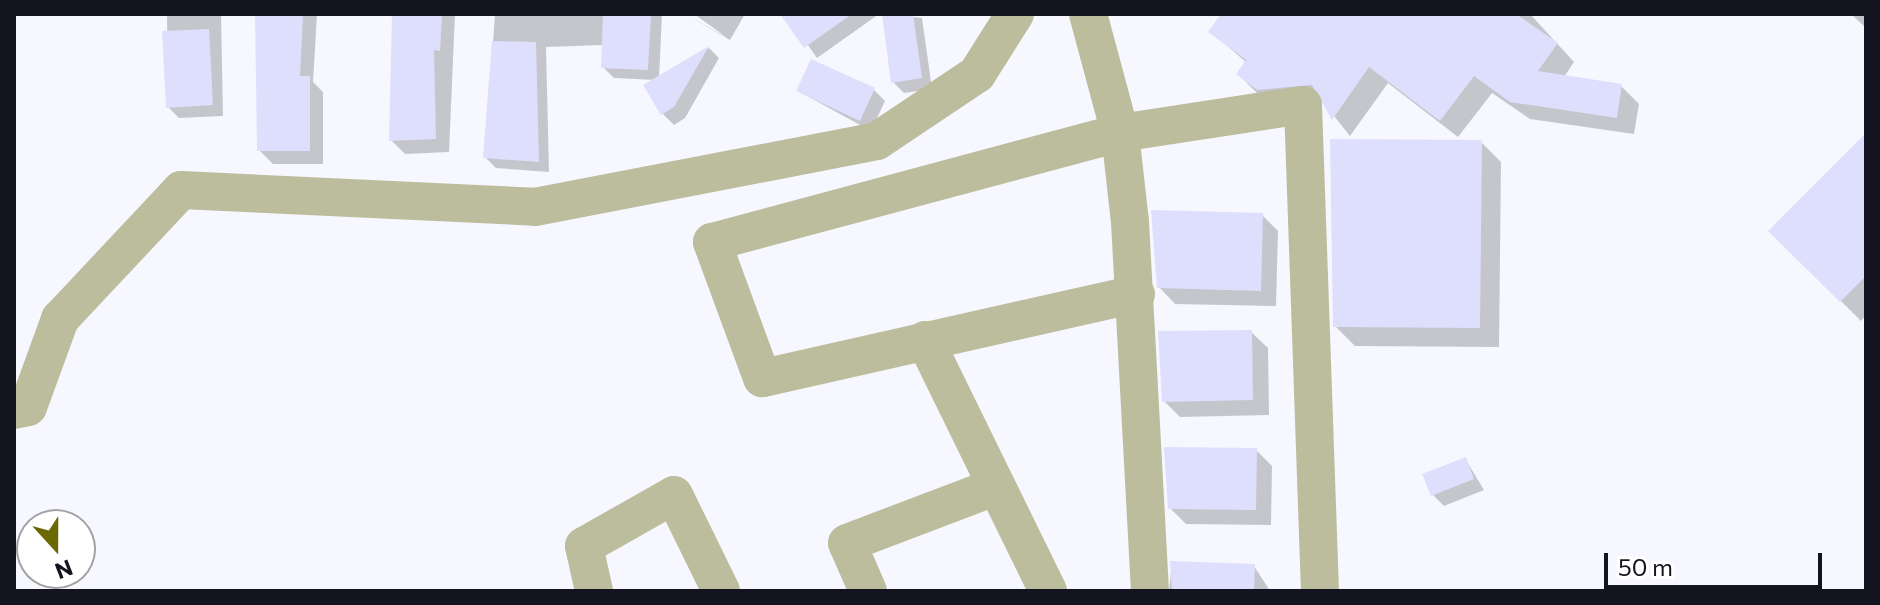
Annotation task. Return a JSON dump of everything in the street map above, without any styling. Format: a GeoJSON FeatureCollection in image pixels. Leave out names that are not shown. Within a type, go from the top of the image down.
{"type":"FeatureCollection","features":[{"type":"Feature","properties":{"kind":"street"},"geometry":{"type":"LineString","coordinates":[[14,410],[28,407],[60,319],[181,190],[535,207],[877,141],[977,74],[1015,14]]}},
{"type":"Feature","properties":{"kind":"street"},"geometry":{"type":"LineString","coordinates":[[1088,14],[1120,133],[1136,294],[1150,591]]}},
{"type":"Feature","properties":{"kind":"street"},"geometry":{"type":"LineString","coordinates":[[1136,294],[762,378],[712,242],[1120,133],[1303,105],[1320,591]]}},
{"type":"Feature","properties":{"kind":"street"},"geometry":{"type":"LineString","coordinates":[[925,340],[1048,591]]}},
{"type":"Feature","properties":{"kind":"street"},"geometry":{"type":"LineString","coordinates":[[868,591],[847,543],[997,486]]}},
{"type":"Feature","properties":{"kind":"street"},"geometry":{"type":"LineString","coordinates":[[594,591],[584,546],[674,495],[721,591]]}},
{"type":"Feature","properties":{"kind":"building"},"geometry":{"type":"Polygon","coordinates":[[[255,14],[303,14],[300,76],[310,76],[310,151],[257,151],[255,14]]]}},
{"type":"Feature","properties":{"kind":"building"},"geometry":{"type":"Polygon","coordinates":[[[392,14],[442,14],[440,51],[434,50],[436,139],[389,141],[392,14]]]}},
{"type":"Feature","properties":{"kind":"building"},"geometry":{"type":"Polygon","coordinates":[[[603,14],[651,14],[648,70],[601,68],[603,14]]]}},
{"type":"Feature","properties":{"kind":"building"},"geometry":{"type":"Polygon","coordinates":[[[780,14],[852,14],[804,48],[780,14]]]}},
{"type":"Feature","properties":{"kind":"building"},"geometry":{"type":"Polygon","coordinates":[[[882,14],[913,14],[922,78],[891,83],[882,14]]]}},
{"type":"Feature","properties":{"kind":"building"},"geometry":{"type":"Polygon","coordinates":[[[1221,14],[1516,14],[1558,43],[1538,71],[1622,84],[1617,118],[1510,102],[1474,76],[1440,121],[1369,67],[1332,120],[1312,85],[1257,90],[1236,74],[1246,60],[1208,32],[1221,14]]]}},
{"type":"Feature","properties":{"kind":"building"},"geometry":{"type":"Polygon","coordinates":[[[209,29],[213,105],[166,108],[162,31],[209,29]]]}},
{"type":"Feature","properties":{"kind":"building"},"geometry":{"type":"Polygon","coordinates":[[[492,41],[536,42],[539,162],[483,158],[492,41]]]}},
{"type":"Feature","properties":{"kind":"building"},"geometry":{"type":"Polygon","coordinates":[[[709,46],[674,107],[661,115],[643,85],[709,46]]]}},
{"type":"Feature","properties":{"kind":"building"},"geometry":{"type":"Polygon","coordinates":[[[811,59],[875,88],[860,121],[796,91],[811,59]]]}},
{"type":"Feature","properties":{"kind":"building"},"geometry":{"type":"Polygon","coordinates":[[[1866,133],[1866,276],[1840,302],[1768,231],[1866,133]]]}},
{"type":"Feature","properties":{"kind":"building"},"geometry":{"type":"Polygon","coordinates":[[[1330,139],[1482,140],[1480,328],[1333,327],[1330,139]]]}},
{"type":"Feature","properties":{"kind":"building"},"geometry":{"type":"Polygon","coordinates":[[[1151,210],[1263,213],[1261,291],[1157,288],[1151,210]]]}},
{"type":"Feature","properties":{"kind":"building"},"geometry":{"type":"Polygon","coordinates":[[[1252,330],[1253,400],[1162,402],[1158,331],[1252,330]]]}},
{"type":"Feature","properties":{"kind":"building"},"geometry":{"type":"Polygon","coordinates":[[[1164,447],[1257,448],[1256,510],[1168,509],[1164,447]]]}},
{"type":"Feature","properties":{"kind":"building"},"geometry":{"type":"Polygon","coordinates":[[[1466,457],[1474,479],[1431,496],[1422,474],[1466,457]]]}},
{"type":"Feature","properties":{"kind":"building"},"geometry":{"type":"Polygon","coordinates":[[[1170,561],[1255,564],[1254,591],[1172,591],[1170,561]]]}}]}
